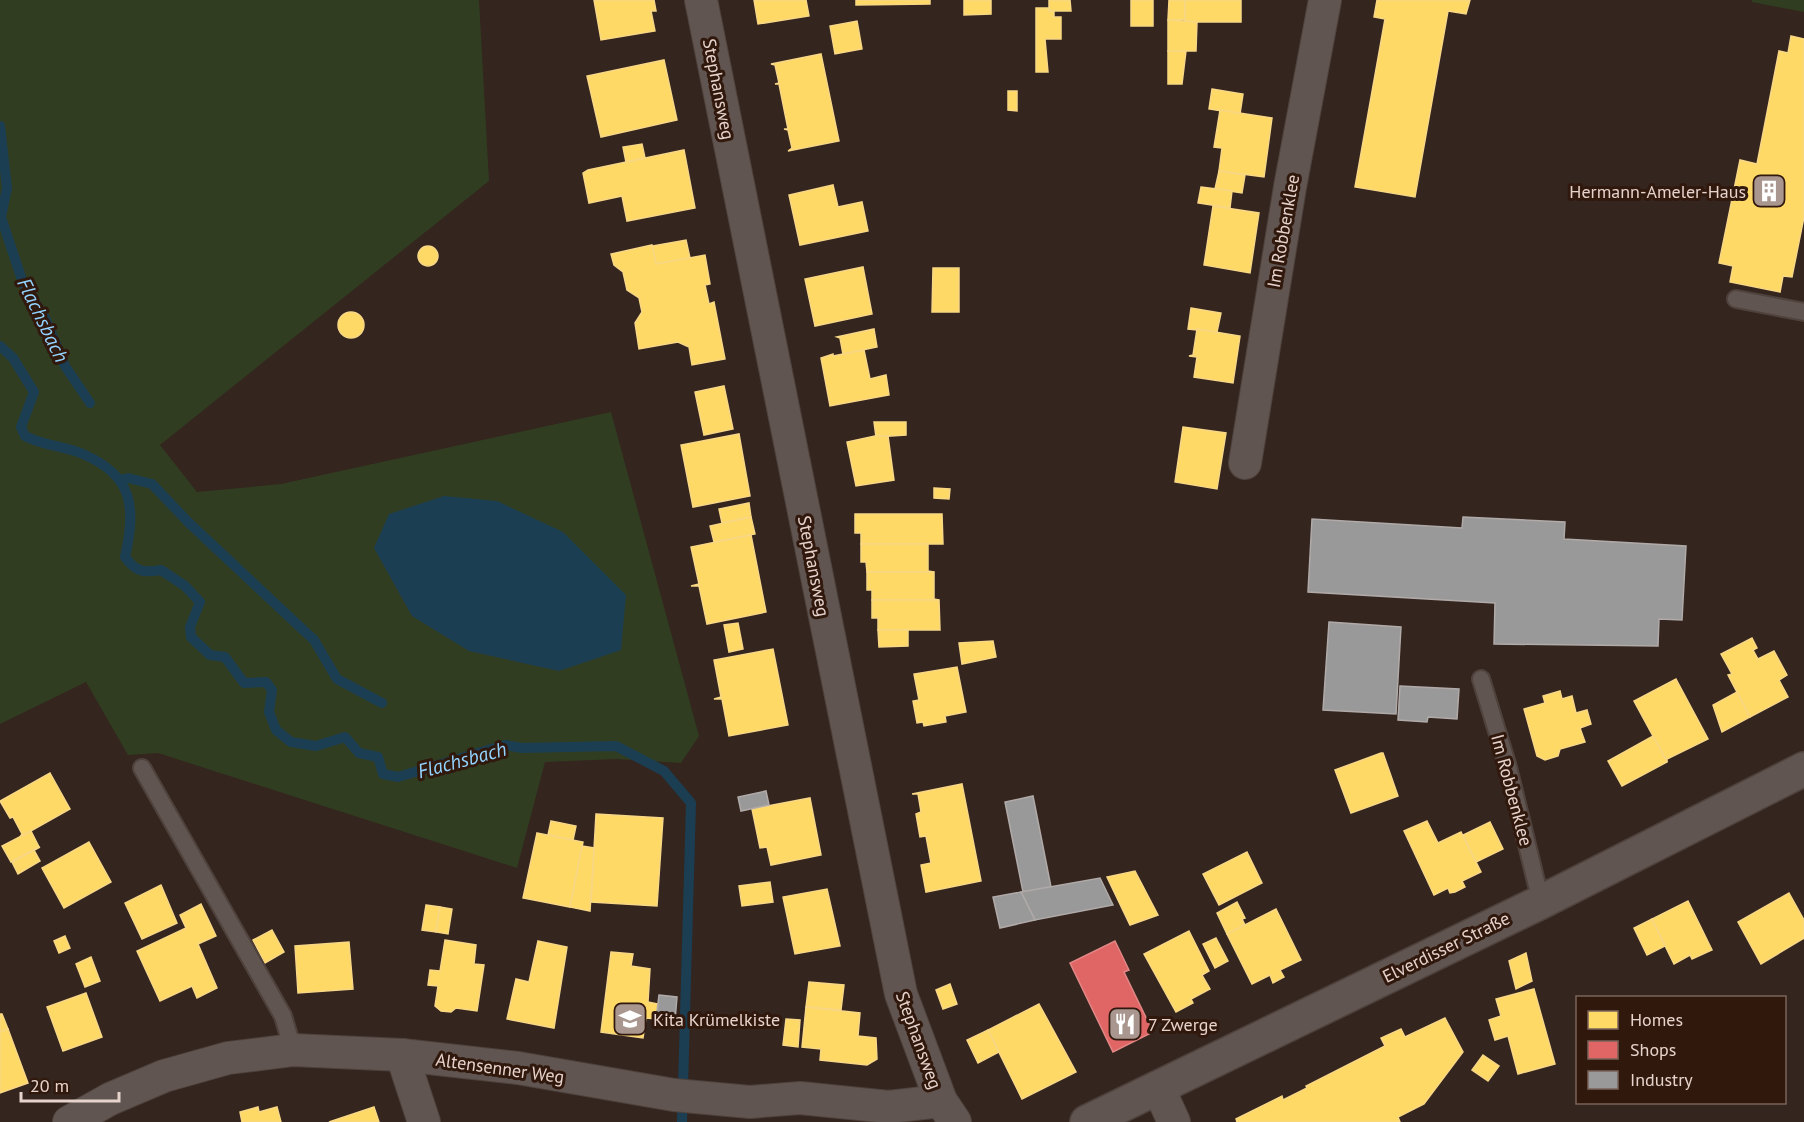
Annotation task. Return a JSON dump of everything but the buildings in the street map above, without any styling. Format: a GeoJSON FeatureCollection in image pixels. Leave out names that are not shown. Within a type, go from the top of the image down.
{"type":"FeatureCollection","features":[{"type":"Feature","properties":{"kind":"main road","name":"Elverdisser Straße"},"geometry":{"type":"LineString","coordinates":[[1087,1122],[1541,902],[1804,769]]}},
{"type":"Feature","properties":{"kind":"street","name":"Stephansweg"},"geometry":{"type":"LineString","coordinates":[[701,0],[900,994],[948,1111]]}},
{"type":"Feature","properties":{"kind":"street","name":"Im Robbenklee"},"geometry":{"type":"LineString","coordinates":[[1245,463],[1290,187],[1325,0]]}},
{"type":"Feature","properties":{"kind":"street","name":"Altensenner Weg"},"geometry":{"type":"LineString","coordinates":[[69,1122],[110,1099],[164,1076],[228,1058],[293,1050],[402,1055],[518,1068],[685,1096],[750,1102],[800,1098],[948,1111]]}},
{"type":"Feature","properties":{"kind":"street"},"geometry":{"type":"LineString","coordinates":[[402,1055],[424,1122]]}},
{"type":"Feature","properties":{"kind":"street"},"geometry":{"type":"LineString","coordinates":[[1158,1087],[1174,1122]]}},
{"type":"Feature","properties":{"kind":"lane"},"geometry":{"type":"LineString","coordinates":[[1736,299],[1804,312]]}},
{"type":"Feature","properties":{"kind":"lane","name":"Im Robbenklee"},"geometry":{"type":"LineString","coordinates":[[1481,679],[1508,767],[1541,902]]}},
{"type":"Feature","properties":{"kind":"lane"},"geometry":{"type":"LineString","coordinates":[[142,768],[283,1016],[293,1050]]}},
{"type":"Feature","properties":{"kind":"green space"},"geometry":{"type":"Polygon","coordinates":[[[0,0],[479,0],[489,181],[160,445],[197,492],[281,484],[611,412],[699,736],[681,763],[617,759],[545,762],[517,868],[158,753],[128,755],[86,682],[0,724],[0,0]]]}},
{"type":"Feature","properties":{"kind":"green space"},"geometry":{"type":"Polygon","coordinates":[[[1752,0],[1804,0],[1804,12],[1752,2],[1752,0]]]}},
{"type":"Feature","properties":{"kind":"water"},"geometry":{"type":"Polygon","coordinates":[[[444,496],[497,501],[563,532],[626,595],[621,650],[559,671],[469,651],[412,616],[374,548],[389,514],[444,496]]]}},
{"type":"Feature","properties":{"kind":"waterway","name":"Flachsbach"},"geometry":{"type":"LineString","coordinates":[[0,126],[7,188],[1,217],[23,283],[46,320],[65,366],[90,403]]}},
{"type":"Feature","properties":{"kind":"waterway","name":"Flachsbach"},"geometry":{"type":"LineString","coordinates":[[0,346],[13,358],[34,392],[21,427],[25,436],[83,454],[113,472],[122,483],[130,509],[125,557],[140,570],[161,570],[185,586],[200,602],[190,627],[191,637],[210,655],[225,657],[244,683],[266,682],[272,690],[269,712],[276,730],[291,742],[316,746],[345,737],[359,753],[378,757],[383,774],[398,777],[505,745],[522,748],[616,746],[664,771],[691,803],[682,1122]]}},
{"type":"Feature","properties":{"kind":"waterway","name":"Flachsbach"},"geometry":{"type":"LineString","coordinates":[[120,480],[128,478],[152,484],[189,523],[314,640],[337,679],[382,703]]}},
{"type":"Feature","properties":{"kind":"place","name":"Hermann-Ameler-Haus"},"geometry":{"type":"Point","coordinates":[1769,191]}},
{"type":"Feature","properties":{"kind":"place","name":"Kita Krümelkiste"},"geometry":{"type":"Point","coordinates":[630,1019]}},
{"type":"Feature","properties":{"kind":"place","name":"7 Zwerge"},"geometry":{"type":"Point","coordinates":[1125,1024]}}]}
